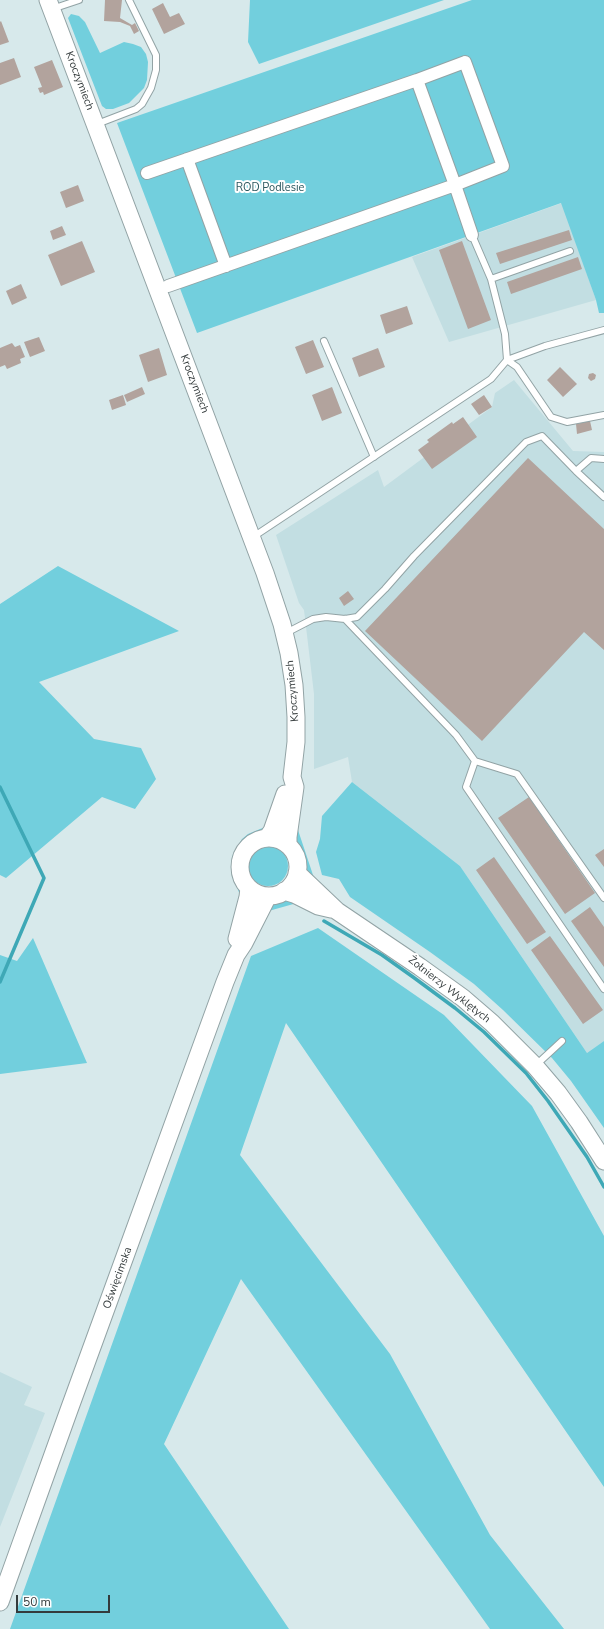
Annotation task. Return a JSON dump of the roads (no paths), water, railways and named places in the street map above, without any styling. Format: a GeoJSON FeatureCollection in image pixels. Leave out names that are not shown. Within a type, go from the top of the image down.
{"type":"FeatureCollection","features":[{"type":"Feature","properties":{"kind":"main road","name":"Kroczymiech"},"geometry":{"type":"LineString","coordinates":[[50,5],[265,573],[289,653],[294,685],[296,717],[296,742],[292,776],[272,831],[267,838]]}},
{"type":"Feature","properties":{"kind":"main road","name":"Kroczymiech"},"geometry":{"type":"LineString","coordinates":[[288,845],[294,787],[292,776]]}},
{"type":"Feature","properties":{"kind":"main road"},"geometry":{"type":"LineString","coordinates":[[267,838],[274,838],[288,845],[296,858],[297,873],[290,886],[276,894],[258,894],[249,888],[243,881],[240,872],[240,862],[243,853],[253,842],[267,838]]}},
{"type":"Feature","properties":{"kind":"main road","name":"Żołnierzy Wyklętych"},"geometry":{"type":"LineString","coordinates":[[297,873],[337,911],[463,998],[492,1023],[535,1066],[579,1122],[604,1161]]}},
{"type":"Feature","properties":{"kind":"main road","name":"Oświęcimska"},"geometry":{"type":"LineString","coordinates":[[236,955],[237,939],[249,888]]}},
{"type":"Feature","properties":{"kind":"main road","name":"Oświęcimska"},"geometry":{"type":"LineString","coordinates":[[0,1602],[236,955],[276,894]]}},
{"type":"Feature","properties":{"kind":"main road","name":"Żołnierzy Wyklętych"},"geometry":{"type":"LineString","coordinates":[[276,894],[299,896],[318,906],[337,911]]}},
{"type":"Feature","properties":{"kind":"street"},"geometry":{"type":"LineString","coordinates":[[147,173],[465,62],[503,166],[455,185],[168,286]]}},
{"type":"Feature","properties":{"kind":"street"},"geometry":{"type":"LineString","coordinates":[[417,80],[472,235]]}},
{"type":"Feature","properties":{"kind":"street"},"geometry":{"type":"LineString","coordinates":[[187,160],[226,266]]}},
{"type":"Feature","properties":{"kind":"lane"},"geometry":{"type":"LineString","coordinates":[[50,5],[79,0]]}},
{"type":"Feature","properties":{"kind":"lane"},"geometry":{"type":"LineString","coordinates":[[95,124],[136,109],[145,99],[156,70],[156,56],[129,0]]}},
{"type":"Feature","properties":{"kind":"lane"},"geometry":{"type":"LineString","coordinates":[[472,235],[491,279],[505,334],[507,360],[516,367],[551,417],[566,422],[604,415]]}},
{"type":"Feature","properties":{"kind":"lane"},"geometry":{"type":"LineString","coordinates":[[491,279],[570,251]]}},
{"type":"Feature","properties":{"kind":"lane"},"geometry":{"type":"LineString","coordinates":[[252,538],[491,379],[507,360],[545,346],[604,330]]}},
{"type":"Feature","properties":{"kind":"lane"},"geometry":{"type":"LineString","coordinates":[[324,341],[374,457]]}},
{"type":"Feature","properties":{"kind":"lane"},"geometry":{"type":"LineString","coordinates":[[284,634],[313,618],[326,617],[345,619],[357,617],[385,589],[414,556],[526,442],[542,436],[604,497]]}},
{"type":"Feature","properties":{"kind":"lane"},"geometry":{"type":"LineString","coordinates":[[576,471],[591,458],[604,459]]}},
{"type":"Feature","properties":{"kind":"lane"},"geometry":{"type":"LineString","coordinates":[[345,619],[456,735],[475,761],[517,774],[604,898]]}},
{"type":"Feature","properties":{"kind":"lane"},"geometry":{"type":"LineString","coordinates":[[475,761],[466,787],[604,989]]}},
{"type":"Feature","properties":{"kind":"lane"},"geometry":{"type":"LineString","coordinates":[[535,1066],[562,1041]]}},
{"type":"Feature","properties":{"kind":"waterway"},"geometry":{"type":"LineString","coordinates":[[0,787],[44,878],[0,982]]}},
{"type":"Feature","properties":{"kind":"waterway"},"geometry":{"type":"LineString","coordinates":[[324,921],[382,955],[455,1008],[484,1032],[526,1073],[548,1101],[587,1157],[604,1187]]}},
{"type":"Feature","properties":{"kind":"park label","name":"ROD Podlesie"},"geometry":{"type":"Point","coordinates":[270,188]}}]}
